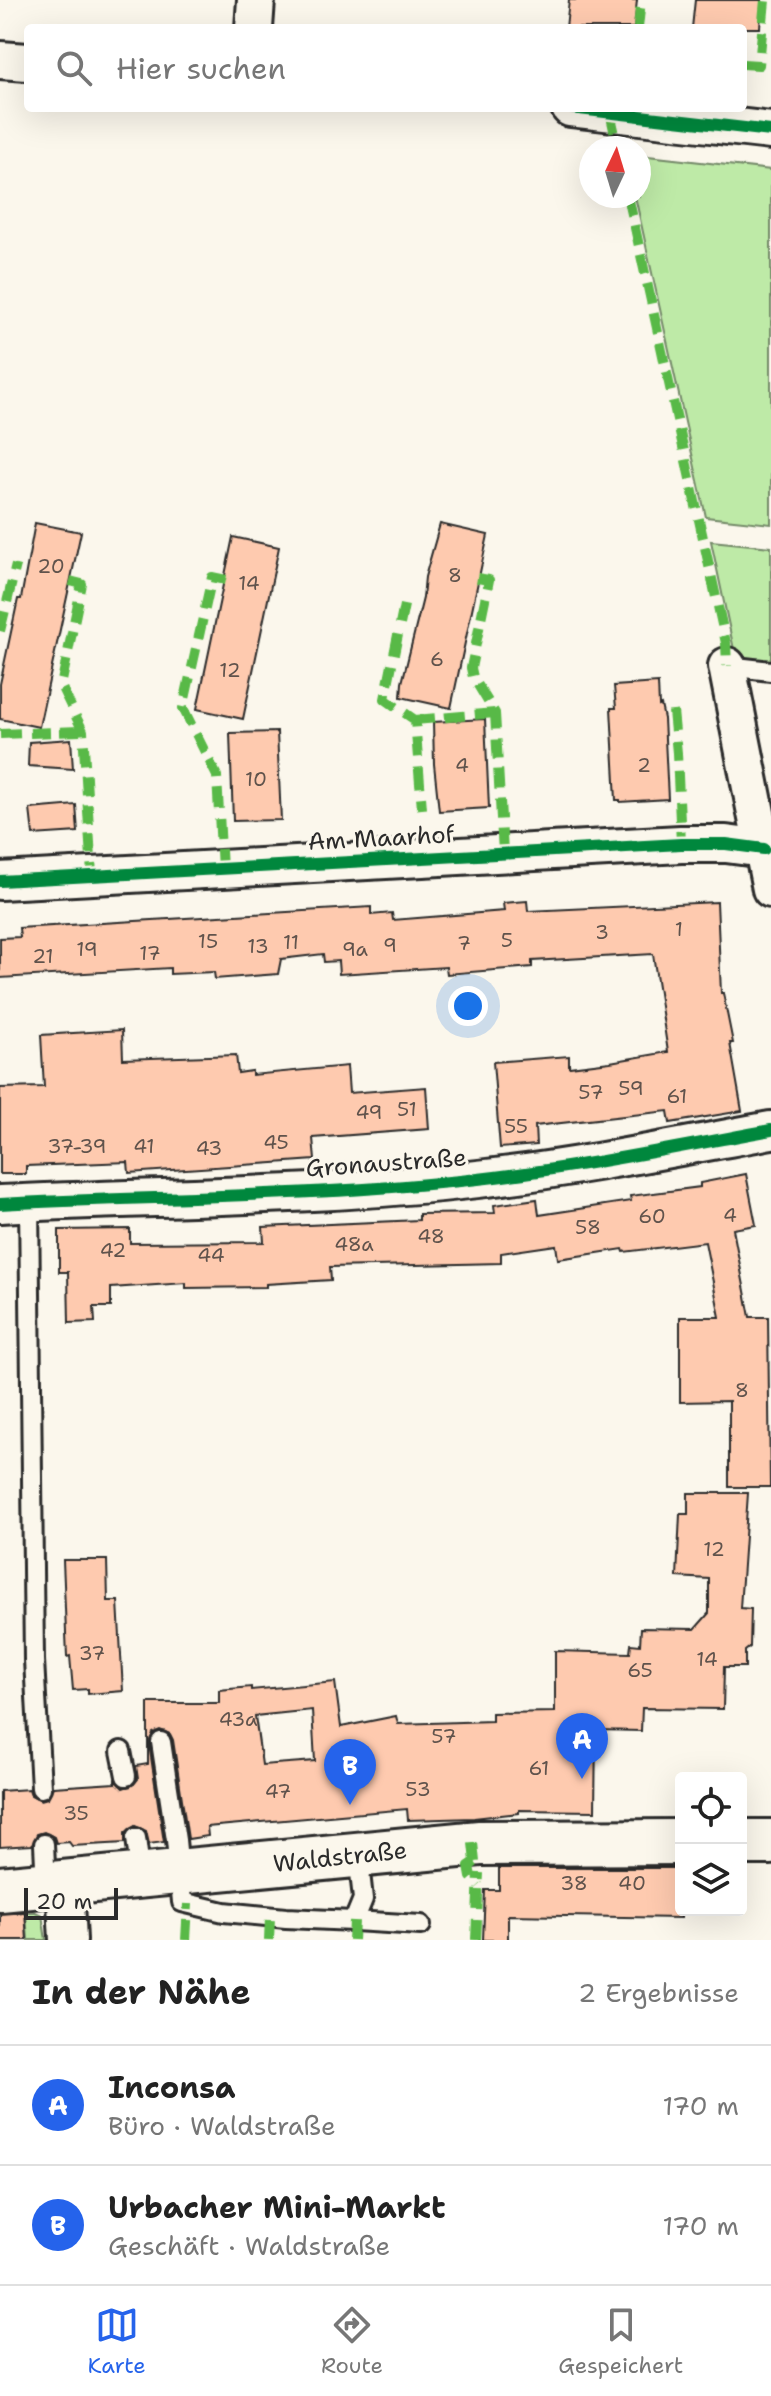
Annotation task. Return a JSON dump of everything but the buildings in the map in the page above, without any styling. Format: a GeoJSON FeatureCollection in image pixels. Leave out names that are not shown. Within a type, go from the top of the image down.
{"type":"FeatureCollection","features":[{"type":"Feature","properties":{"kind":"main road","name":"Waldstraße"},"geometry":{"type":"LineString","coordinates":[[0,1889],[51,1872],[152,1863],[358,1855],[480,1843],[675,1842]]}},
{"type":"Feature","properties":{"kind":"main road"},"geometry":{"type":"LineString","coordinates":[[747,1842],[771,1842]]}},
{"type":"Feature","properties":{"kind":"street"},"geometry":{"type":"LineString","coordinates":[[254,24],[256,0]]}},
{"type":"Feature","properties":{"kind":"street"},"geometry":{"type":"LineString","coordinates":[[0,60],[24,62]]}},
{"type":"Feature","properties":{"kind":"street"},"geometry":{"type":"LineString","coordinates":[[605,112],[771,131]]}},
{"type":"Feature","properties":{"kind":"street"},"geometry":{"type":"LineString","coordinates":[[727,666],[771,889]]}},
{"type":"Feature","properties":{"kind":"street","name":"Am Maarhof"},"geometry":{"type":"LineString","coordinates":[[0,881],[681,844],[726,844],[764,849]]}},
{"type":"Feature","properties":{"kind":"street","name":"Gronaustraße"},"geometry":{"type":"LineString","coordinates":[[14,1203],[221,1196],[475,1179],[542,1171],[771,1130]]}},
{"type":"Feature","properties":{"kind":"street"},"geometry":{"type":"LineString","coordinates":[[51,1872],[68,1940]]}},
{"type":"Feature","properties":{"kind":"lane"},"geometry":{"type":"LineString","coordinates":[[727,666],[771,671]]}},
{"type":"Feature","properties":{"kind":"lane"},"geometry":{"type":"LineString","coordinates":[[14,1203],[41,1788]]}},
{"type":"Feature","properties":{"kind":"lane"},"geometry":{"type":"LineString","coordinates":[[161,1742],[152,1863],[182,1902],[224,1912],[286,1918],[421,1925]]}},
{"type":"Feature","properties":{"kind":"lane"},"geometry":{"type":"LineString","coordinates":[[121,1751],[126,1776]]}},
{"type":"Feature","properties":{"kind":"lane"},"geometry":{"type":"LineString","coordinates":[[354,1921],[363,1899],[358,1855]]}},
{"type":"Feature","properties":{"kind":"green space"},"geometry":{"type":"Polygon","coordinates":[[[651,156],[771,170],[771,524],[706,517],[638,208],[651,208],[651,156]]]}},
{"type":"Feature","properties":{"kind":"green space"},"geometry":{"type":"Polygon","coordinates":[[[711,541],[771,547],[771,663],[736,659],[711,541]]]}},
{"type":"Feature","properties":{"kind":"green space"},"geometry":{"type":"Polygon","coordinates":[[[26,1913],[42,1915],[46,1940],[28,1940],[26,1913]]]}},
{"type":"Feature","properties":{"kind":"marked path"},"geometry":{"type":"LineString","coordinates":[[638,24],[641,0]]}},
{"type":"Feature","properties":{"kind":"marked path"},"geometry":{"type":"LineString","coordinates":[[747,64],[759,65],[765,0]]}},
{"type":"Feature","properties":{"kind":"marked path"},"geometry":{"type":"LineString","coordinates":[[610,112],[615,136]]}},
{"type":"Feature","properties":{"kind":"marked path"},"geometry":{"type":"LineString","coordinates":[[631,208],[726,643],[727,666]]}},
{"type":"Feature","properties":{"kind":"marked path"},"geometry":{"type":"LineString","coordinates":[[0,631],[16,565]]}},
{"type":"Feature","properties":{"kind":"marked path"},"geometry":{"type":"LineString","coordinates":[[222,869],[217,776],[183,708],[212,577],[226,580]]}},
{"type":"Feature","properties":{"kind":"marked path"},"geometry":{"type":"LineString","coordinates":[[477,578],[489,580],[471,668],[473,677],[495,713],[503,853]]}},
{"type":"Feature","properties":{"kind":"marked path"},"geometry":{"type":"LineString","coordinates":[[70,581],[82,584],[61,686],[83,731],[92,875]]}},
{"type":"Feature","properties":{"kind":"marked path"},"geometry":{"type":"LineString","coordinates":[[404,605],[385,699],[415,720],[422,809]]}},
{"type":"Feature","properties":{"kind":"marked path"},"geometry":{"type":"LineString","coordinates":[[673,711],[681,844]]}},
{"type":"Feature","properties":{"kind":"marked path"},"geometry":{"type":"LineString","coordinates":[[415,720],[495,713]]}},
{"type":"Feature","properties":{"kind":"marked path"},"geometry":{"type":"LineString","coordinates":[[0,734],[83,731]]}},
{"type":"Feature","properties":{"kind":"marked path"},"geometry":{"type":"LineString","coordinates":[[473,1843],[475,1862],[479,1868]]}},
{"type":"Feature","properties":{"kind":"marked path"},"geometry":{"type":"LineString","coordinates":[[475,1862],[469,1866],[471,1877],[479,1886]]}},
{"type":"Feature","properties":{"kind":"marked path"},"geometry":{"type":"LineString","coordinates":[[476,1940],[479,1873]]}},
{"type":"Feature","properties":{"kind":"marked path"},"geometry":{"type":"LineString","coordinates":[[186,1940],[188,1904]]}},
{"type":"Feature","properties":{"kind":"marked path"},"geometry":{"type":"LineString","coordinates":[[269,1940],[270,1917]]}},
{"type":"Feature","properties":{"kind":"marked path"},"geometry":{"type":"LineString","coordinates":[[353,1940],[354,1921]]}},
{"type":"Feature","properties":{"kind":"cycle path"},"geometry":{"type":"LineString","coordinates":[[605,112],[771,131]]}},
{"type":"Feature","properties":{"kind":"cycle path"},"geometry":{"type":"LineString","coordinates":[[0,881],[681,844],[726,844],[764,849]]}},
{"type":"Feature","properties":{"kind":"cycle path"},"geometry":{"type":"LineString","coordinates":[[0,1204],[299,1193],[419,1185],[551,1169],[771,1130]]}},
{"type":"Feature","properties":{"kind":"place","name":"Inconsa"},"geometry":{"type":"Point","coordinates":[582,1779]}},
{"type":"Feature","properties":{"kind":"place","name":"Urbacher Mini-Markt"},"geometry":{"type":"Point","coordinates":[350,1805]}}]}
